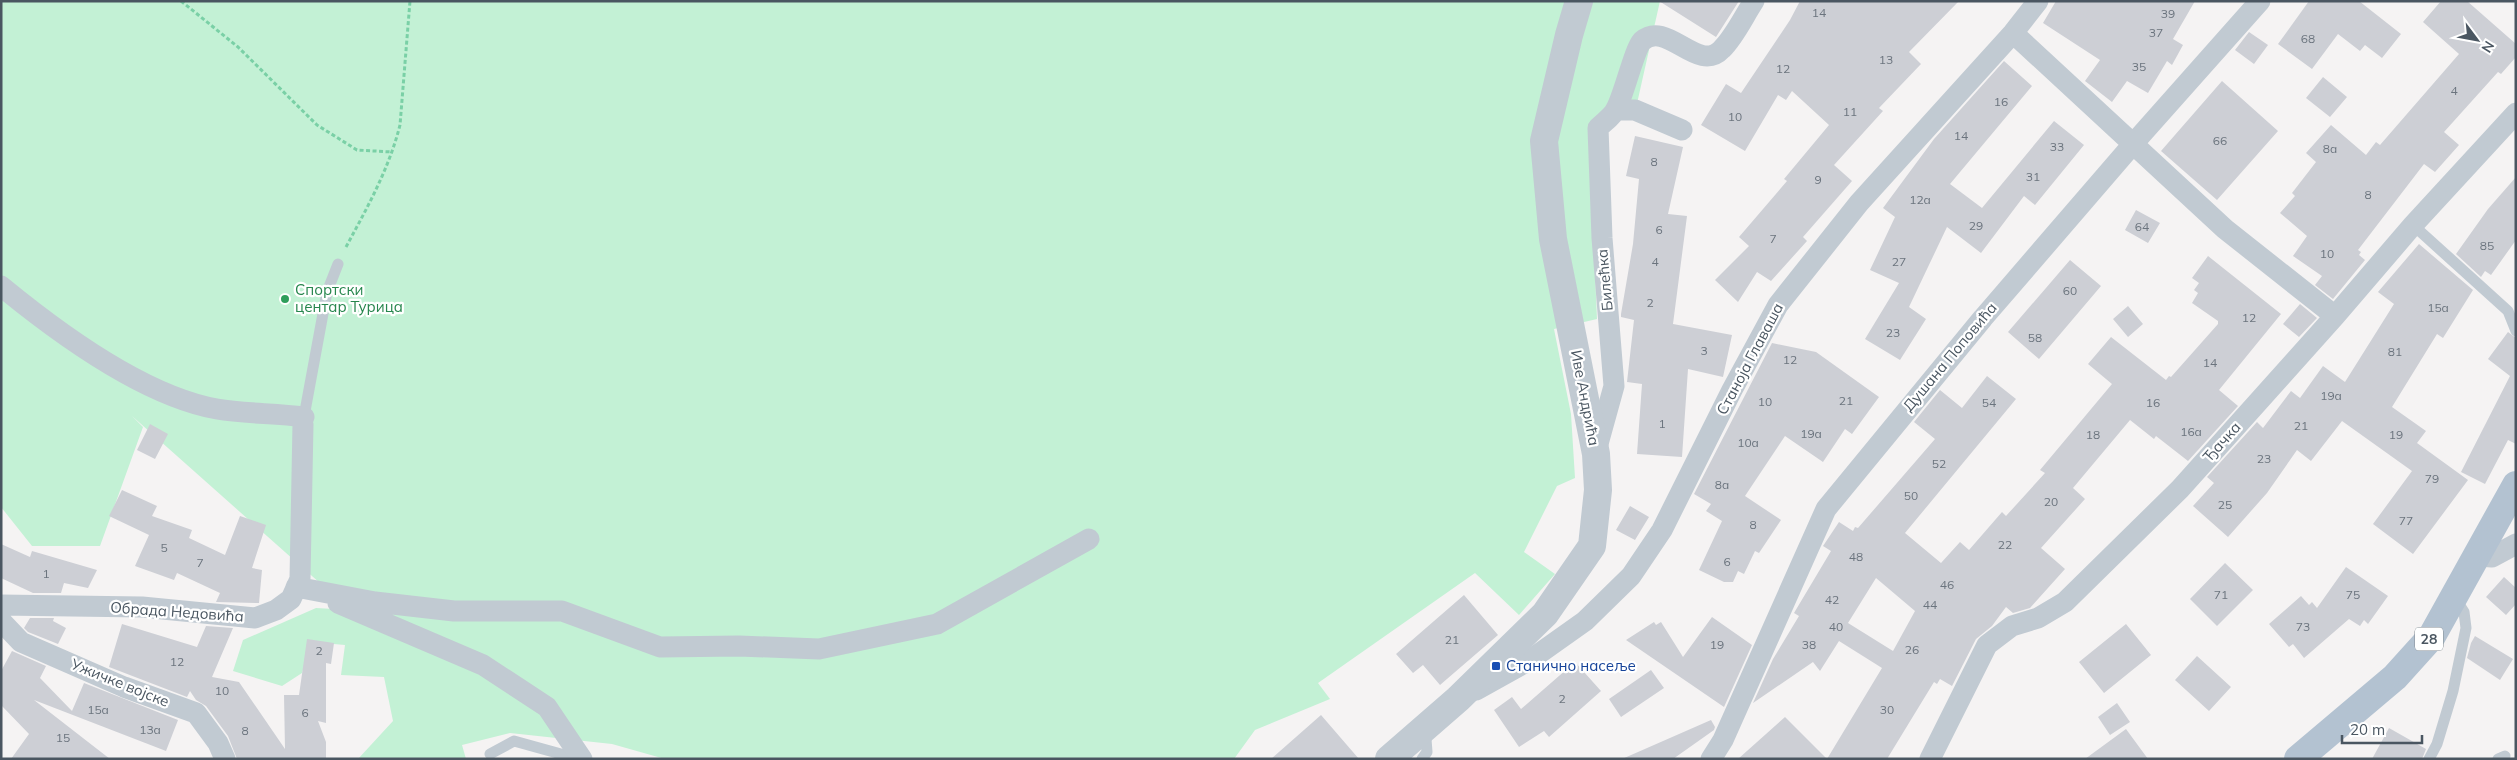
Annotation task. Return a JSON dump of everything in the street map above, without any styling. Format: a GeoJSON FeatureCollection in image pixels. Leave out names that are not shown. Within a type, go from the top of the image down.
{"type":"FeatureCollection","features":[{"type":"Feature","properties":{"kind":"main road","name":"28"},"geometry":{"type":"LineString","coordinates":[[2298,759],[2395,676],[2432,636],[2455,598],[2516,485]]}},
{"type":"Feature","properties":{"kind":"street","name":"Иве Андрића"},"geometry":{"type":"LineString","coordinates":[[1389,759],[1420,746],[1458,699],[1545,614],[1592,546],[1598,490],[1596,454],[1554,239],[1544,141],[1579,1]]}},
{"type":"Feature","properties":{"kind":"street","name":"Билећка"},"geometry":{"type":"LineString","coordinates":[[1596,454],[1614,386],[1602,238],[1598,128],[1616,110],[1641,42],[1652,36],[1663,36],[1689,52],[1706,55],[1721,50],[1754,1]]}},
{"type":"Feature","properties":{"kind":"street","name":"Станоја Главаша"},"geometry":{"type":"LineString","coordinates":[[1458,699],[1530,660],[1585,621],[1631,576],[1662,530],[1732,390],[1778,305],[1859,203],[2013,33],[2038,1]]}},
{"type":"Feature","properties":{"kind":"street","name":"Душана Поповића"},"geometry":{"type":"LineString","coordinates":[[1710,759],[1722,740],[1826,509],[1982,318],[2132,144],[2260,1]]}},
{"type":"Feature","properties":{"kind":"street"},"geometry":{"type":"LineString","coordinates":[[2013,33],[2224,229],[2335,316]]}},
{"type":"Feature","properties":{"kind":"street"},"geometry":{"type":"LineString","coordinates":[[1616,110],[1635,110],[1682,130]]}},
{"type":"Feature","properties":{"kind":"street","name":"Ђачка"},"geometry":{"type":"LineString","coordinates":[[1930,759],[1987,645],[2012,626],[2038,618],[2058,606],[2082,586],[2180,489],[2335,316],[2413,225],[2516,113]]}},
{"type":"Feature","properties":{"kind":"street"},"geometry":{"type":"LineString","coordinates":[[1,286],[77,343],[124,372],[174,395],[217,408],[303,420]]}},
{"type":"Feature","properties":{"kind":"street","name":"Обрада Недовића"},"geometry":{"type":"LineString","coordinates":[[1,605],[142,607],[254,618],[276,610],[291,599],[300,579],[303,420]]}},
{"type":"Feature","properties":{"kind":"street"},"geometry":{"type":"LineString","coordinates":[[296,587],[375,602],[454,611],[562,611],[660,647],[739,646],[819,649],[937,624],[1088,539]]}},
{"type":"Feature","properties":{"kind":"street"},"geometry":{"type":"LineString","coordinates":[[2477,556],[2492,557],[2516,544]]}},
{"type":"Feature","properties":{"kind":"street"},"geometry":{"type":"LineString","coordinates":[[296,587],[312,591],[379,622],[483,665],[547,707],[581,759]]}},
{"type":"Feature","properties":{"kind":"street","name":"Ужичке војске"},"geometry":{"type":"LineString","coordinates":[[1,620],[22,642],[124,687],[196,713],[218,742],[225,759]]}},
{"type":"Feature","properties":{"kind":"lane"},"geometry":{"type":"LineString","coordinates":[[2413,225],[2508,311],[2516,331]]}},
{"type":"Feature","properties":{"kind":"lane"},"geometry":{"type":"LineString","coordinates":[[303,420],[327,292],[338,264]]}},
{"type":"Feature","properties":{"kind":"lane"},"geometry":{"type":"LineString","coordinates":[[2429,759],[2437,744],[2453,692],[2466,628],[2464,612],[2455,598]]}},
{"type":"Feature","properties":{"kind":"lane"},"geometry":{"type":"LineString","coordinates":[[490,754],[514,741],[581,759]]}},
{"type":"Feature","properties":{"kind":"path"},"geometry":{"type":"LineString","coordinates":[[181,1],[238,48],[317,125],[357,150],[392,152]]}},
{"type":"Feature","properties":{"kind":"path"},"geometry":{"type":"LineString","coordinates":[[338,264],[373,196],[392,152],[400,125],[410,1]]}},
{"type":"Feature","properties":{"kind":"green space"},"geometry":{"type":"Polygon","coordinates":[[[1,1],[1660,1],[1636,108],[1589,133],[1597,319],[1554,329],[1571,414],[1575,478],[1557,486],[1524,552],[1555,574],[1519,615],[1475,573],[1318,683],[1330,699],[1255,730],[1234,759],[665,759],[612,744],[510,733],[462,745],[466,759],[358,759],[393,721],[384,677],[341,675],[345,645],[311,642],[302,673],[282,686],[233,671],[243,640],[316,608],[334,609],[339,600],[132,416],[143,427],[100,546],[32,546],[1,507],[1,1]]]}},
{"type":"Feature","properties":{"kind":"building"},"geometry":{"type":"Polygon","coordinates":[[[1659,1],[1739,1],[1716,37],[1659,1]]]}},
{"type":"Feature","properties":{"kind":"building"},"geometry":{"type":"Polygon","coordinates":[[[1800,1],[1959,1],[1909,52],[1921,64],[1879,108],[1883,111],[1834,165],[1852,181],[1803,237],[1807,241],[1771,281],[1757,272],[1738,302],[1715,280],[1749,246],[1739,237],[1787,181],[1784,179],[1829,125],[1792,91],[1786,100],[1778,95],[1745,151],[1701,125],[1726,84],[1741,93],[1790,20],[1800,1]]]}},
{"type":"Feature","properties":{"kind":"building"},"geometry":{"type":"Polygon","coordinates":[[[2056,1],[2195,1],[2173,39],[2183,45],[2172,65],[2167,61],[2148,93],[2127,81],[2112,102],[2085,81],[2100,60],[2043,23],[2056,1]]]}},
{"type":"Feature","properties":{"kind":"building"},"geometry":{"type":"Polygon","coordinates":[[[2309,1],[2359,1],[2401,34],[2382,58],[2365,45],[2360,51],[2338,34],[2312,69],[2278,44],[2309,1]]]}},
{"type":"Feature","properties":{"kind":"building"},"geometry":{"type":"Polygon","coordinates":[[[2441,1],[2467,1],[2516,44],[2516,57],[2501,74],[2498,72],[2444,132],[2459,145],[2435,172],[2424,164],[2358,250],[2361,252],[2359,255],[2365,260],[2333,299],[2315,285],[2322,276],[2293,256],[2307,236],[2280,213],[2295,196],[2292,193],[2316,162],[2306,153],[2331,125],[2366,155],[2376,142],[2380,145],[2459,54],[2423,22],[2441,1]]]}},
{"type":"Feature","properties":{"kind":"building"},"geometry":{"type":"Polygon","coordinates":[[[2249,32],[2268,45],[2254,64],[2235,50],[2249,32]]]}},
{"type":"Feature","properties":{"kind":"building"},"geometry":{"type":"Polygon","coordinates":[[[2004,61],[2032,86],[1950,184],[1982,208],[2054,121],[2084,145],[2035,205],[2024,196],[1981,253],[1947,227],[1909,307],[1926,319],[1900,360],[1865,339],[1899,283],[1870,270],[1895,217],[1883,208],[1934,139],[2004,61]]]}},
{"type":"Feature","properties":{"kind":"building"},"geometry":{"type":"Polygon","coordinates":[[[2323,77],[2347,97],[2330,117],[2306,98],[2323,77]]]}},
{"type":"Feature","properties":{"kind":"building"},"geometry":{"type":"Polygon","coordinates":[[[2222,81],[2278,131],[2217,200],[2161,151],[2222,81]]]}},
{"type":"Feature","properties":{"kind":"building"},"geometry":{"type":"Polygon","coordinates":[[[1635,136],[1683,147],[1668,214],[1687,216],[1673,324],[1732,335],[1723,377],[1688,369],[1682,457],[1637,454],[1642,384],[1627,382],[1634,320],[1621,317],[1633,244],[1639,179],[1626,176],[1635,136]]]}},
{"type":"Feature","properties":{"kind":"building"},"geometry":{"type":"Polygon","coordinates":[[[2516,177],[2516,240],[2491,275],[2485,271],[2481,277],[2456,254],[2488,209],[2516,177]]]}},
{"type":"Feature","properties":{"kind":"building"},"geometry":{"type":"Polygon","coordinates":[[[2136,210],[2160,223],[2148,243],[2125,230],[2136,210]]]}},
{"type":"Feature","properties":{"kind":"building"},"geometry":{"type":"Polygon","coordinates":[[[2419,244],[2473,290],[2443,338],[2437,334],[2392,407],[2426,431],[2417,443],[2468,480],[2413,554],[2373,524],[2412,471],[2342,421],[2311,461],[2297,450],[2267,493],[2228,537],[2193,506],[2214,483],[2207,477],[2257,422],[2263,428],[2291,391],[2300,398],[2323,366],[2345,382],[2394,304],[2378,292],[2419,244]]]}},
{"type":"Feature","properties":{"kind":"building"},"geometry":{"type":"Polygon","coordinates":[[[2208,256],[2281,314],[2219,390],[2238,406],[2188,461],[2156,436],[2154,439],[2130,420],[2073,488],[2085,499],[2041,548],[2065,569],[2030,608],[2013,613],[2006,607],[1992,626],[1976,639],[1952,686],[1940,679],[1937,684],[1934,682],[1887,759],[1827,759],[1882,668],[1839,641],[1820,671],[1813,662],[1753,703],[1773,659],[1799,616],[1794,613],[1831,551],[1823,546],[1839,522],[1853,531],[1855,527],[1858,528],[1935,439],[1914,422],[1940,390],[1962,408],[1987,376],[2016,399],[1905,533],[1941,563],[1960,542],[1969,550],[2002,512],[2006,516],[2045,473],[2040,470],[2112,384],[2088,364],[2111,337],[2166,380],[2169,376],[2171,377],[2218,324],[2218,321],[2192,303],[2198,293],[2194,290],[2199,283],[2192,278],[2208,256]],[[1876,578],[1848,623],[1893,651],[1915,611],[1876,578]]]}},
{"type":"Feature","properties":{"kind":"building"},"geometry":{"type":"Polygon","coordinates":[[[2070,260],[2101,286],[2039,359],[2008,332],[2070,260]]]}},
{"type":"Feature","properties":{"kind":"building"},"geometry":{"type":"Polygon","coordinates":[[[2300,304],[2317,318],[2299,337],[2283,324],[2300,304]]]}},
{"type":"Feature","properties":{"kind":"building"},"geometry":{"type":"Polygon","coordinates":[[[2128,306],[2143,324],[2128,337],[2113,319],[2128,306]]]}},
{"type":"Feature","properties":{"kind":"building"},"geometry":{"type":"Polygon","coordinates":[[[2508,332],[2516,338],[2516,444],[2508,440],[2485,484],[2461,472],[2510,376],[2488,359],[2508,332]]]}},
{"type":"Feature","properties":{"kind":"building"},"geometry":{"type":"Polygon","coordinates":[[[1772,343],[1816,352],[1879,397],[1852,434],[1845,429],[1823,462],[1785,436],[1745,496],[1781,520],[1759,553],[1755,551],[1744,574],[1738,571],[1733,582],[1724,582],[1699,570],[1722,521],[1706,511],[1711,504],[1694,494],[1772,343]]]}},
{"type":"Feature","properties":{"kind":"building"},"geometry":{"type":"Polygon","coordinates":[[[150,424],[168,434],[155,459],[137,450],[150,424]]]}},
{"type":"Feature","properties":{"kind":"building"},"geometry":{"type":"Polygon","coordinates":[[[122,490],[157,506],[152,516],[192,530],[189,538],[225,555],[240,516],[266,525],[252,568],[262,570],[259,603],[216,602],[220,593],[177,573],[174,580],[135,566],[149,535],[109,516],[122,490]]]}},
{"type":"Feature","properties":{"kind":"building"},"geometry":{"type":"Polygon","coordinates":[[[1630,506],[1649,517],[1635,540],[1616,530],[1630,506]]]}},
{"type":"Feature","properties":{"kind":"building"},"geometry":{"type":"Polygon","coordinates":[[[1,544],[30,557],[32,551],[97,570],[88,588],[64,583],[61,593],[33,593],[1,578],[1,544]]]}},
{"type":"Feature","properties":{"kind":"building"},"geometry":{"type":"Polygon","coordinates":[[[2225,563],[2253,590],[2217,626],[2190,599],[2225,563]]]}},
{"type":"Feature","properties":{"kind":"building"},"geometry":{"type":"Polygon","coordinates":[[[2346,567],[2388,596],[2368,624],[2364,620],[2360,626],[2349,619],[2304,658],[2293,644],[2289,647],[2269,624],[2301,596],[2309,605],[2312,602],[2317,608],[2346,567]]]}},
{"type":"Feature","properties":{"kind":"building"},"geometry":{"type":"Polygon","coordinates":[[[2504,577],[2516,588],[2516,604],[2506,615],[2486,597],[2504,577]]]}},
{"type":"Feature","properties":{"kind":"building"},"geometry":{"type":"Polygon","coordinates":[[[1464,595],[1498,635],[1440,685],[1423,665],[1413,673],[1396,654],[1464,595]]]}},
{"type":"Feature","properties":{"kind":"building"},"geometry":{"type":"Polygon","coordinates":[[[1712,617],[1752,645],[1724,707],[1626,640],[1654,622],[1656,625],[1661,622],[1683,657],[1712,617]]]}},
{"type":"Feature","properties":{"kind":"building"},"geometry":{"type":"Polygon","coordinates":[[[30,618],[54,618],[53,621],[66,628],[58,644],[28,632],[24,628],[30,618]]]}},
{"type":"Feature","properties":{"kind":"building"},"geometry":{"type":"Polygon","coordinates":[[[122,624],[197,647],[206,626],[233,628],[212,677],[239,682],[285,749],[284,695],[299,695],[307,639],[334,643],[331,664],[326,663],[326,723],[318,721],[326,742],[326,759],[237,759],[228,736],[206,706],[196,700],[190,691],[187,697],[109,667],[122,624]]]}},
{"type":"Feature","properties":{"kind":"building"},"geometry":{"type":"Polygon","coordinates":[[[2126,624],[2151,655],[2104,693],[2079,662],[2126,624]]]}},
{"type":"Feature","properties":{"kind":"building"},"geometry":{"type":"Polygon","coordinates":[[[2475,636],[2513,659],[2500,680],[2467,658],[2475,636]]]}},
{"type":"Feature","properties":{"kind":"building"},"geometry":{"type":"Polygon","coordinates":[[[12,651],[46,666],[40,678],[72,711],[84,683],[178,720],[166,751],[34,700],[110,759],[11,759],[29,734],[1,705],[1,671],[12,651]]]}},
{"type":"Feature","properties":{"kind":"building"},"geometry":{"type":"Polygon","coordinates":[[[2197,656],[2231,687],[2209,711],[2175,680],[2197,656]]]}},
{"type":"Feature","properties":{"kind":"building"},"geometry":{"type":"Polygon","coordinates":[[[1575,662],[1601,691],[1549,737],[1544,731],[1519,747],[1494,710],[1512,697],[1521,709],[1575,662]]]}},
{"type":"Feature","properties":{"kind":"building"},"geometry":{"type":"Polygon","coordinates":[[[1651,670],[1664,688],[1621,717],[1609,699],[1651,670]]]}},
{"type":"Feature","properties":{"kind":"building"},"geometry":{"type":"Polygon","coordinates":[[[2117,703],[2130,722],[2110,735],[2098,717],[2117,703]]]}},
{"type":"Feature","properties":{"kind":"building"},"geometry":{"type":"Polygon","coordinates":[[[1321,715],[1359,759],[1271,759],[1321,715]]]}},
{"type":"Feature","properties":{"kind":"building"},"geometry":{"type":"Polygon","coordinates":[[[1785,717],[1827,759],[1738,759],[1785,717]]]}},
{"type":"Feature","properties":{"kind":"building"},"geometry":{"type":"Polygon","coordinates":[[[1711,720],[1715,727],[1714,730],[1673,759],[1622,759],[1711,720]]]}},
{"type":"Feature","properties":{"kind":"building"},"geometry":{"type":"Polygon","coordinates":[[[2389,728],[2426,749],[2422,759],[2372,759],[2389,728]]]}},
{"type":"Feature","properties":{"kind":"building"},"geometry":{"type":"Polygon","coordinates":[[[2126,729],[2148,759],[2085,759],[2126,729]]]}},
{"type":"Feature","properties":{"kind":"place","name":"Спортски центар Турица"},"geometry":{"type":"Point","coordinates":[285,299]}},
{"type":"Feature","properties":{"kind":"place","name":"Станично насеље"},"geometry":{"type":"Point","coordinates":[1496,666]}}]}
